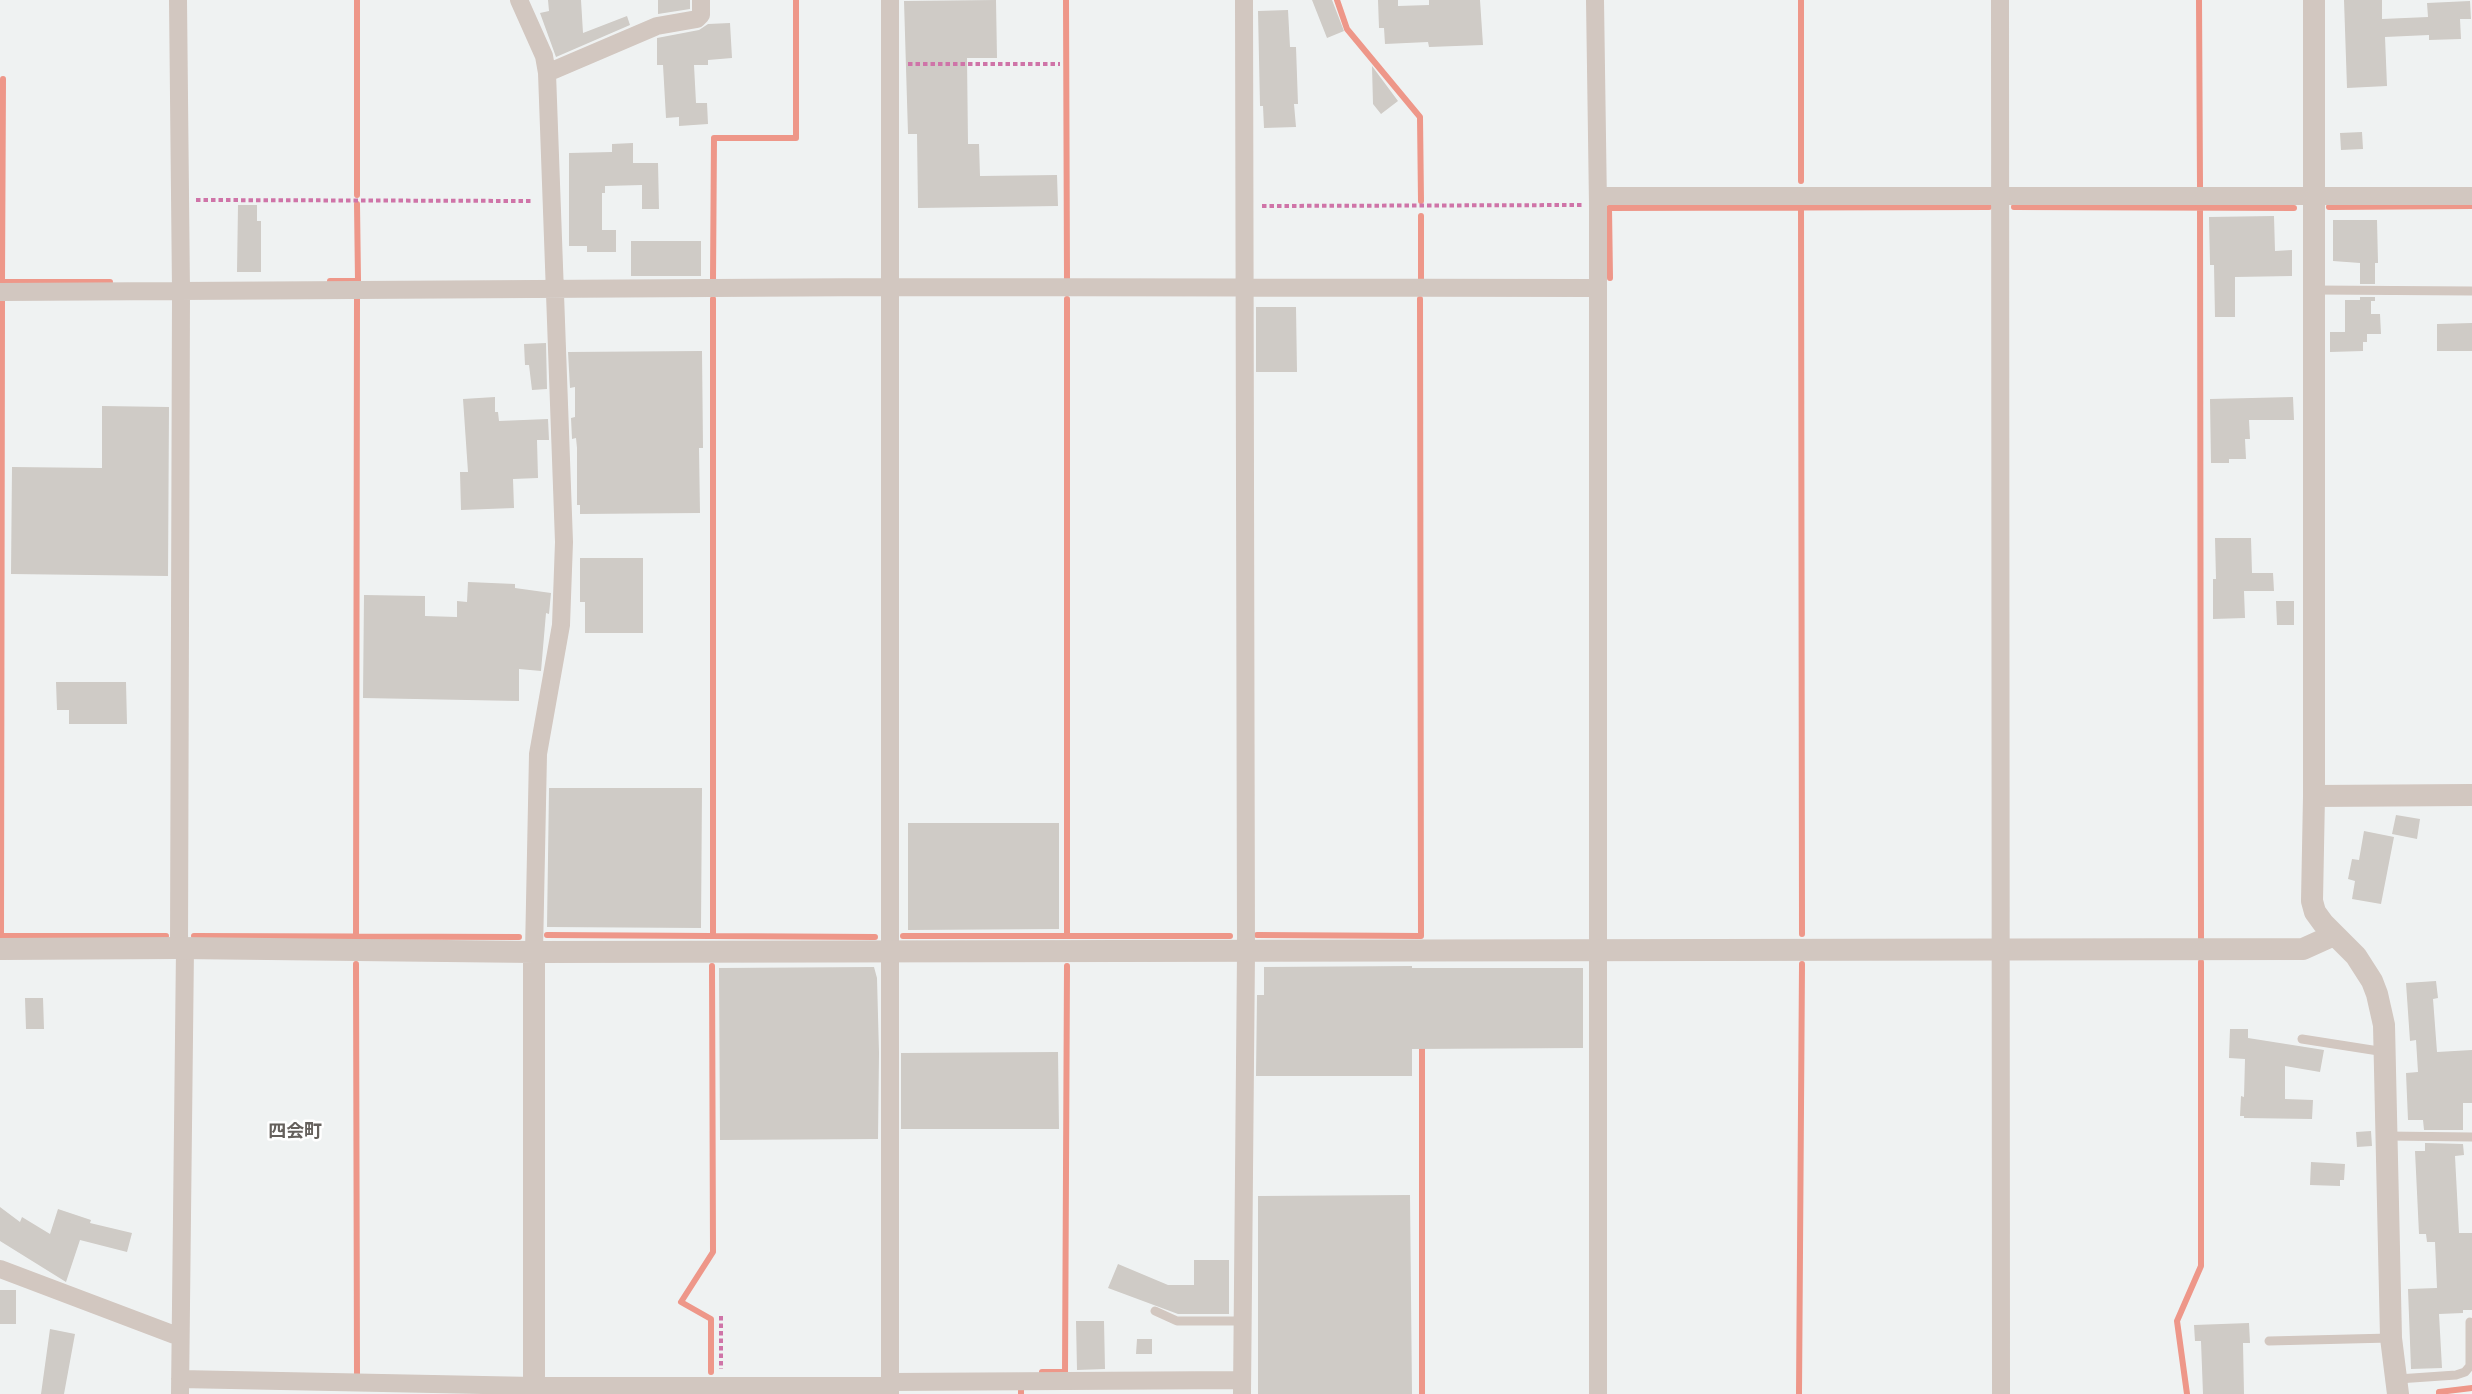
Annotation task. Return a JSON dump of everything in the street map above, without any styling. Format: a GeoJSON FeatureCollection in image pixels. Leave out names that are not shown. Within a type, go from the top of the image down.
{"type":"FeatureCollection","features":[{"type":"Feature","properties":{"kind":"street"},"geometry":{"type":"LineString","coordinates":[[178,0],[182,948],[180,1387],[534,1390],[721,1386],[1242,1387],[1246,952],[1244,0]]}},
{"type":"Feature","properties":{"kind":"street"},"geometry":{"type":"LineString","coordinates":[[519,0],[544,56],[547,73],[564,581],[561,624],[538,754],[534,952],[534,1390]]}},
{"type":"Feature","properties":{"kind":"street"},"geometry":{"type":"LineString","coordinates":[[547,73],[657,26],[697,20],[700,15],[701,0]]}},
{"type":"Feature","properties":{"kind":"street"},"geometry":{"type":"LineString","coordinates":[[890,0],[890,1387]]}},
{"type":"Feature","properties":{"kind":"street"},"geometry":{"type":"LineString","coordinates":[[1595,0],[1598,201],[1598,1394]]}},
{"type":"Feature","properties":{"kind":"street"},"geometry":{"type":"LineString","coordinates":[[2000,0],[2001,1394]]}},
{"type":"Feature","properties":{"kind":"street"},"geometry":{"type":"LineString","coordinates":[[2314,0],[2312,900],[2315,912],[2356,956],[2372,981],[2381,1009],[2386,1052],[2391,1338],[2398,1387]]}},
{"type":"Feature","properties":{"kind":"street"},"geometry":{"type":"LineString","coordinates":[[1598,201],[2000,196],[2472,196]]}},
{"type":"Feature","properties":{"kind":"street"},"geometry":{"type":"LineString","coordinates":[[0,292],[889,287],[1598,288]]}},
{"type":"Feature","properties":{"kind":"street"},"geometry":{"type":"LineString","coordinates":[[2314,796],[2472,795]]}},
{"type":"Feature","properties":{"kind":"street"},"geometry":{"type":"LineString","coordinates":[[0,949],[1246,952],[2303,949],[2334,935]]}},
{"type":"Feature","properties":{"kind":"street"},"geometry":{"type":"LineString","coordinates":[[1,1271],[180,1337]]}},
{"type":"Feature","properties":{"kind":"lane"},"geometry":{"type":"LineString","coordinates":[[2314,290],[2472,291]]}},
{"type":"Feature","properties":{"kind":"lane"},"geometry":{"type":"LineString","coordinates":[[2302,1039],[2386,1052]]}},
{"type":"Feature","properties":{"kind":"lane"},"geometry":{"type":"LineString","coordinates":[[2387,1136],[2472,1137]]}},
{"type":"Feature","properties":{"kind":"lane"},"geometry":{"type":"LineString","coordinates":[[1155,1311],[1177,1321],[1243,1321]]}},
{"type":"Feature","properties":{"kind":"lane"},"geometry":{"type":"LineString","coordinates":[[2398,1387],[2465,1372],[2470,1366],[2470,1322]]}},
{"type":"Feature","properties":{"kind":"lane"},"geometry":{"type":"LineString","coordinates":[[2269,1341],[2391,1338]]}},
{"type":"Feature","properties":{"kind":"path"},"geometry":{"type":"LineString","coordinates":[[890,64],[1060,64]]}},
{"type":"Feature","properties":{"kind":"path"},"geometry":{"type":"LineString","coordinates":[[180,200],[551,201]]}},
{"type":"Feature","properties":{"kind":"path"},"geometry":{"type":"LineString","coordinates":[[1244,206],[1598,201]]}},
{"type":"Feature","properties":{"kind":"path"},"geometry":{"type":"LineString","coordinates":[[721,1316],[721,1386]]}},
{"type":"Feature","properties":{"kind":"building"},"geometry":{"type":"Polygon","coordinates":[[[548,0],[581,0],[583,33],[627,16],[630,25],[556,57],[540,13],[549,11],[548,0]]]}},
{"type":"Feature","properties":{"kind":"building"},"geometry":{"type":"Polygon","coordinates":[[[658,0],[690,0],[690,9],[658,14],[658,0]]]}},
{"type":"Feature","properties":{"kind":"building"},"geometry":{"type":"Polygon","coordinates":[[[996,0],[997,58],[967,58],[968,144],[979,144],[980,176],[1057,175],[1058,206],[918,208],[917,134],[908,134],[904,1],[996,0]]]}},
{"type":"Feature","properties":{"kind":"building"},"geometry":{"type":"Polygon","coordinates":[[[1312,0],[1332,0],[1344,31],[1327,38],[1312,0]]]}},
{"type":"Feature","properties":{"kind":"building"},"geometry":{"type":"Polygon","coordinates":[[[1378,0],[1398,0],[1398,6],[1429,5],[1429,0],[1480,0],[1483,45],[1429,47],[1428,42],[1385,44],[1384,28],[1379,28],[1378,0]]]}},
{"type":"Feature","properties":{"kind":"building"},"geometry":{"type":"Polygon","coordinates":[[[2344,0],[2382,0],[2382,19],[2428,17],[2427,3],[2470,1],[2471,19],[2460,19],[2461,39],[2429,40],[2429,35],[2385,37],[2387,86],[2347,88],[2344,0]]]}},
{"type":"Feature","properties":{"kind":"building"},"geometry":{"type":"Polygon","coordinates":[[[1288,10],[1290,47],[1296,47],[1298,104],[1294,104],[1296,127],[1264,128],[1263,106],[1260,106],[1258,11],[1288,10]]]}},
{"type":"Feature","properties":{"kind":"building"},"geometry":{"type":"Polygon","coordinates":[[[730,23],[732,58],[708,60],[708,65],[694,65],[696,103],[707,103],[708,124],[679,126],[679,117],[666,118],[663,65],[657,65],[657,38],[699,30],[708,24],[730,23]]]}},
{"type":"Feature","properties":{"kind":"building"},"geometry":{"type":"Polygon","coordinates":[[[1372,66],[1398,101],[1381,114],[1373,104],[1372,66]]]}},
{"type":"Feature","properties":{"kind":"building"},"geometry":{"type":"Polygon","coordinates":[[[2362,132],[2363,149],[2341,150],[2340,133],[2362,132]]]}},
{"type":"Feature","properties":{"kind":"building"},"geometry":{"type":"Polygon","coordinates":[[[633,143],[633,163],[658,163],[659,209],[642,209],[642,185],[605,186],[605,193],[602,193],[602,230],[616,230],[616,252],[587,252],[587,246],[569,246],[569,153],[612,152],[612,144],[633,143]]]}},
{"type":"Feature","properties":{"kind":"building"},"geometry":{"type":"Polygon","coordinates":[[[238,205],[257,205],[257,221],[261,221],[261,272],[237,272],[238,205]]]}},
{"type":"Feature","properties":{"kind":"building"},"geometry":{"type":"Polygon","coordinates":[[[2274,216],[2275,251],[2292,250],[2292,276],[2235,277],[2235,317],[2215,317],[2214,265],[2210,265],[2209,217],[2274,216]]]}},
{"type":"Feature","properties":{"kind":"building"},"geometry":{"type":"Polygon","coordinates":[[[2333,220],[2377,220],[2378,263],[2375,263],[2375,284],[2360,284],[2360,263],[2333,261],[2333,220]]]}},
{"type":"Feature","properties":{"kind":"building"},"geometry":{"type":"Polygon","coordinates":[[[631,241],[701,241],[701,276],[631,276],[631,241]]]}},
{"type":"Feature","properties":{"kind":"building"},"geometry":{"type":"Polygon","coordinates":[[[2360,297],[2375,297],[2375,301],[2371,301],[2371,314],[2380,314],[2381,334],[2367,334],[2367,342],[2363,342],[2363,351],[2330,352],[2330,332],[2345,332],[2345,300],[2360,300],[2360,297]]]}},
{"type":"Feature","properties":{"kind":"building"},"geometry":{"type":"Polygon","coordinates":[[[1256,307],[1296,307],[1297,372],[1256,372],[1256,307]]]}},
{"type":"Feature","properties":{"kind":"building"},"geometry":{"type":"Polygon","coordinates":[[[2472,323],[2472,351],[2437,351],[2437,324],[2472,323]]]}},
{"type":"Feature","properties":{"kind":"building"},"geometry":{"type":"Polygon","coordinates":[[[546,343],[547,389],[532,390],[529,365],[525,365],[524,344],[546,343]]]}},
{"type":"Feature","properties":{"kind":"building"},"geometry":{"type":"Polygon","coordinates":[[[702,351],[703,448],[699,448],[700,513],[580,514],[580,505],[577,505],[577,448],[576,438],[572,439],[571,418],[575,417],[575,387],[570,388],[568,352],[702,351]]]}},
{"type":"Feature","properties":{"kind":"building"},"geometry":{"type":"Polygon","coordinates":[[[495,397],[495,412],[498,412],[499,421],[548,419],[549,440],[537,440],[538,478],[513,479],[514,508],[461,510],[460,472],[468,472],[463,399],[495,397]]]}},
{"type":"Feature","properties":{"kind":"building"},"geometry":{"type":"Polygon","coordinates":[[[2293,397],[2294,420],[2249,420],[2250,439],[2245,439],[2246,459],[2229,459],[2229,463],[2211,463],[2210,399],[2293,397]]]}},
{"type":"Feature","properties":{"kind":"building"},"geometry":{"type":"Polygon","coordinates":[[[102,406],[169,407],[168,576],[11,574],[12,467],[102,468],[102,406]]]}},
{"type":"Feature","properties":{"kind":"building"},"geometry":{"type":"Polygon","coordinates":[[[2215,538],[2251,538],[2252,573],[2273,573],[2274,591],[2244,591],[2245,618],[2213,619],[2213,579],[2216,579],[2215,538]]]}},
{"type":"Feature","properties":{"kind":"building"},"geometry":{"type":"Polygon","coordinates":[[[580,558],[643,558],[643,633],[585,633],[585,602],[580,602],[580,558]]]}},
{"type":"Feature","properties":{"kind":"building"},"geometry":{"type":"Polygon","coordinates":[[[468,582],[515,584],[515,588],[551,593],[549,614],[546,613],[541,671],[519,669],[519,701],[363,698],[364,595],[425,596],[425,616],[457,617],[457,601],[467,602],[468,582]]]}},
{"type":"Feature","properties":{"kind":"building"},"geometry":{"type":"Polygon","coordinates":[[[2276,601],[2294,601],[2294,625],[2277,625],[2276,601]]]}},
{"type":"Feature","properties":{"kind":"building"},"geometry":{"type":"Polygon","coordinates":[[[56,682],[126,682],[127,724],[69,724],[69,710],[57,710],[56,682]]]}},
{"type":"Feature","properties":{"kind":"building"},"geometry":{"type":"Polygon","coordinates":[[[549,788],[702,788],[701,928],[547,927],[549,788]]]}},
{"type":"Feature","properties":{"kind":"building"},"geometry":{"type":"Polygon","coordinates":[[[2396,815],[2420,819],[2417,839],[2392,834],[2396,815]]]}},
{"type":"Feature","properties":{"kind":"building"},"geometry":{"type":"Polygon","coordinates":[[[908,823],[1059,823],[1059,929],[908,930],[908,823]]]}},
{"type":"Feature","properties":{"kind":"building"},"geometry":{"type":"Polygon","coordinates":[[[2364,831],[2394,837],[2381,904],[2352,899],[2355,881],[2348,879],[2352,859],[2359,860],[2364,831]]]}},
{"type":"Feature","properties":{"kind":"building"},"geometry":{"type":"Polygon","coordinates":[[[1412,966],[1412,968],[1583,968],[1583,1048],[1412,1049],[1412,1076],[1256,1076],[1257,995],[1264,995],[1264,967],[1412,966]]]}},
{"type":"Feature","properties":{"kind":"building"},"geometry":{"type":"Polygon","coordinates":[[[874,967],[877,978],[879,1053],[878,1139],[720,1140],[719,968],[874,967]]]}},
{"type":"Feature","properties":{"kind":"building"},"geometry":{"type":"Polygon","coordinates":[[[2436,981],[2438,998],[2433,999],[2437,1052],[2472,1050],[2472,1103],[2463,1103],[2463,1130],[2424,1130],[2423,1120],[2408,1120],[2406,1073],[2418,1072],[2416,1040],[2410,1041],[2406,983],[2436,981]]]}},
{"type":"Feature","properties":{"kind":"building"},"geometry":{"type":"Polygon","coordinates":[[[25,998],[43,998],[44,1029],[26,1029],[25,998]]]}},
{"type":"Feature","properties":{"kind":"building"},"geometry":{"type":"Polygon","coordinates":[[[2230,1029],[2248,1029],[2248,1038],[2324,1050],[2320,1072],[2285,1066],[2285,1099],[2313,1100],[2312,1119],[2244,1118],[2240,1116],[2241,1096],[2244,1097],[2245,1059],[2229,1058],[2230,1029]]]}},
{"type":"Feature","properties":{"kind":"building"},"geometry":{"type":"Polygon","coordinates":[[[1058,1052],[1059,1129],[901,1129],[901,1053],[1058,1052]]]}},
{"type":"Feature","properties":{"kind":"building"},"geometry":{"type":"Polygon","coordinates":[[[2371,1131],[2372,1146],[2357,1147],[2356,1132],[2371,1131]]]}},
{"type":"Feature","properties":{"kind":"building"},"geometry":{"type":"Polygon","coordinates":[[[2425,1143],[2463,1144],[2464,1155],[2455,1156],[2459,1233],[2472,1233],[2472,1310],[2463,1310],[2463,1313],[2439,1314],[2442,1368],[2411,1369],[2408,1289],[2437,1288],[2435,1242],[2427,1242],[2426,1234],[2419,1234],[2415,1151],[2425,1151],[2425,1143]]]}},
{"type":"Feature","properties":{"kind":"building"},"geometry":{"type":"Polygon","coordinates":[[[2311,1162],[2345,1164],[2344,1180],[2340,1180],[2340,1186],[2310,1185],[2311,1162]]]}},
{"type":"Feature","properties":{"kind":"building"},"geometry":{"type":"Polygon","coordinates":[[[1410,1195],[1412,1394],[1258,1394],[1258,1196],[1410,1195]]]}},
{"type":"Feature","properties":{"kind":"building"},"geometry":{"type":"Polygon","coordinates":[[[0,1207],[20,1222],[22,1217],[50,1234],[58,1209],[91,1220],[90,1223],[132,1233],[127,1252],[80,1240],[66,1282],[0,1241],[0,1207]]]}},
{"type":"Feature","properties":{"kind":"building"},"geometry":{"type":"Polygon","coordinates":[[[1194,1260],[1229,1260],[1229,1314],[1178,1314],[1108,1288],[1118,1264],[1168,1285],[1194,1285],[1194,1260]]]}},
{"type":"Feature","properties":{"kind":"building"},"geometry":{"type":"Polygon","coordinates":[[[0,1290],[16,1290],[16,1324],[0,1324],[0,1290]]]}},
{"type":"Feature","properties":{"kind":"building"},"geometry":{"type":"Polygon","coordinates":[[[1076,1321],[1104,1321],[1105,1369],[1077,1370],[1076,1321]]]}},
{"type":"Feature","properties":{"kind":"building"},"geometry":{"type":"Polygon","coordinates":[[[2249,1323],[2250,1343],[2243,1343],[2244,1394],[2203,1394],[2201,1341],[2195,1341],[2194,1325],[2249,1323]]]}},
{"type":"Feature","properties":{"kind":"building"},"geometry":{"type":"Polygon","coordinates":[[[50,1329],[75,1334],[64,1394],[41,1394],[50,1329]]]}},
{"type":"Feature","properties":{"kind":"building"},"geometry":{"type":"Polygon","coordinates":[[[1137,1339],[1152,1339],[1152,1354],[1136,1354],[1137,1339]]]}},
{"type":"Feature","properties":{"kind":"waterway"},"geometry":{"type":"LineString","coordinates":[[357,0],[357,195]]}},
{"type":"Feature","properties":{"kind":"waterway"},"geometry":{"type":"LineString","coordinates":[[713,279],[714,138],[796,138],[796,0]]}},
{"type":"Feature","properties":{"kind":"waterway"},"geometry":{"type":"LineString","coordinates":[[1066,0],[1067,281]]}},
{"type":"Feature","properties":{"kind":"waterway"},"geometry":{"type":"LineString","coordinates":[[1337,0],[1347,29],[1420,117],[1421,201]]}},
{"type":"Feature","properties":{"kind":"waterway"},"geometry":{"type":"LineString","coordinates":[[1801,0],[1801,181]]}},
{"type":"Feature","properties":{"kind":"waterway"},"geometry":{"type":"LineString","coordinates":[[2199,0],[2200,187]]}},
{"type":"Feature","properties":{"kind":"waterway"},"geometry":{"type":"LineString","coordinates":[[2,282],[3,79]]}},
{"type":"Feature","properties":{"kind":"waterway"},"geometry":{"type":"LineString","coordinates":[[330,281],[358,281],[357,204]]}},
{"type":"Feature","properties":{"kind":"waterway"},"geometry":{"type":"LineString","coordinates":[[1801,205],[1802,934]]}},
{"type":"Feature","properties":{"kind":"waterway"},"geometry":{"type":"LineString","coordinates":[[2200,205],[2201,939]]}},
{"type":"Feature","properties":{"kind":"waterway"},"geometry":{"type":"LineString","coordinates":[[2329,207],[2472,206]]}},
{"type":"Feature","properties":{"kind":"waterway"},"geometry":{"type":"LineString","coordinates":[[1610,278],[1609,208],[1989,207]]}},
{"type":"Feature","properties":{"kind":"waterway"},"geometry":{"type":"LineString","coordinates":[[2014,207],[2294,208]]}},
{"type":"Feature","properties":{"kind":"waterway"},"geometry":{"type":"LineString","coordinates":[[1421,216],[1421,281]]}},
{"type":"Feature","properties":{"kind":"waterway"},"geometry":{"type":"LineString","coordinates":[[1,282],[110,282]]}},
{"type":"Feature","properties":{"kind":"waterway"},"geometry":{"type":"LineString","coordinates":[[356,937],[357,298]]}},
{"type":"Feature","properties":{"kind":"waterway"},"geometry":{"type":"LineString","coordinates":[[1,936],[2,299]]}},
{"type":"Feature","properties":{"kind":"waterway"},"geometry":{"type":"LineString","coordinates":[[713,299],[713,936]]}},
{"type":"Feature","properties":{"kind":"waterway"},"geometry":{"type":"LineString","coordinates":[[1067,299],[1067,936]]}},
{"type":"Feature","properties":{"kind":"waterway"},"geometry":{"type":"LineString","coordinates":[[1257,935],[1421,936],[1420,299]]}},
{"type":"Feature","properties":{"kind":"waterway"},"geometry":{"type":"LineString","coordinates":[[547,935],[875,937]]}},
{"type":"Feature","properties":{"kind":"waterway"},"geometry":{"type":"LineString","coordinates":[[0,936],[166,936]]}},
{"type":"Feature","properties":{"kind":"waterway"},"geometry":{"type":"LineString","coordinates":[[194,936],[519,937]]}},
{"type":"Feature","properties":{"kind":"waterway"},"geometry":{"type":"LineString","coordinates":[[903,936],[1230,936]]}},
{"type":"Feature","properties":{"kind":"waterway"},"geometry":{"type":"LineString","coordinates":[[2187,1394],[2177,1321],[2201,1266],[2201,962]]}},
{"type":"Feature","properties":{"kind":"waterway"},"geometry":{"type":"LineString","coordinates":[[356,964],[357,1374]]}},
{"type":"Feature","properties":{"kind":"waterway"},"geometry":{"type":"LineString","coordinates":[[1799,1394],[1802,964]]}},
{"type":"Feature","properties":{"kind":"waterway"},"geometry":{"type":"LineString","coordinates":[[711,1372],[711,1319],[681,1302],[713,1252],[712,966]]}},
{"type":"Feature","properties":{"kind":"waterway"},"geometry":{"type":"LineString","coordinates":[[1042,1372],[1065,1372],[1067,966]]}},
{"type":"Feature","properties":{"kind":"waterway"},"geometry":{"type":"LineString","coordinates":[[1422,1041],[1422,1394]]}},
{"type":"Feature","properties":{"kind":"waterway"},"geometry":{"type":"LineString","coordinates":[[1021,1388],[1021,1394]]}},
{"type":"Feature","properties":{"kind":"waterway"},"geometry":{"type":"LineString","coordinates":[[2439,1394],[2439,1392],[2472,1388]]}},
{"type":"Feature","properties":{"kind":"district","name":"四会町"},"geometry":{"type":"Point","coordinates":[295,1131]}}]}
